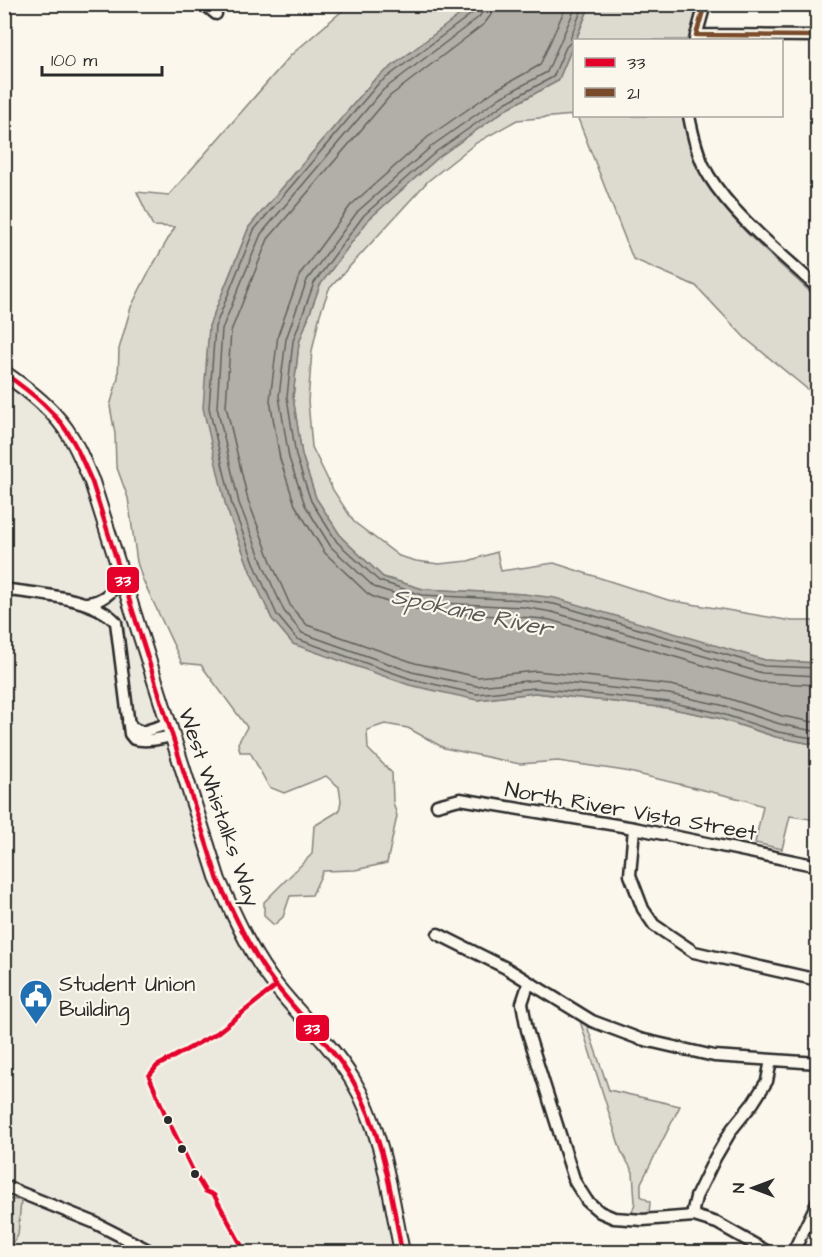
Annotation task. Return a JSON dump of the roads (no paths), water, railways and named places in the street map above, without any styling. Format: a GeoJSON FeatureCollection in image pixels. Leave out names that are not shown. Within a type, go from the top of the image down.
{"type":"FeatureCollection","features":[{"type":"Feature","properties":{"kind":"main road","name":"West Whistalks Way"},"geometry":{"type":"LineString","coordinates":[[4,373],[51,412],[72,438],[92,482],[218,880],[247,942],[276,986],[323,1040],[352,1079],[374,1124],[402,1252]]}},
{"type":"Feature","properties":{"kind":"street"},"geometry":{"type":"LineString","coordinates":[[204,4],[216,14]]}},
{"type":"Feature","properties":{"kind":"street"},"geometry":{"type":"LineString","coordinates":[[705,4],[695,38],[818,36]]}},
{"type":"Feature","properties":{"kind":"street"},"geometry":{"type":"LineString","coordinates":[[689,117],[692,133],[708,175],[737,211],[818,288]]}},
{"type":"Feature","properties":{"kind":"street"},"geometry":{"type":"LineString","coordinates":[[4,589],[87,603],[98,602],[108,596],[123,579]]}},
{"type":"Feature","properties":{"kind":"street"},"geometry":{"type":"LineString","coordinates":[[87,603],[108,614],[116,622],[130,734],[134,739],[153,741],[169,730]]}},
{"type":"Feature","properties":{"kind":"street","name":"North River Vista Street"},"geometry":{"type":"LineString","coordinates":[[437,805],[460,799],[634,828],[818,866]]}},
{"type":"Feature","properties":{"kind":"street"},"geometry":{"type":"LineString","coordinates":[[634,828],[630,875],[643,909],[654,925],[694,952],[818,980]]}},
{"type":"Feature","properties":{"kind":"street"},"geometry":{"type":"LineString","coordinates":[[438,934],[529,982],[592,1021],[640,1040],[714,1056],[818,1063]]}},
{"type":"Feature","properties":{"kind":"street"},"geometry":{"type":"LineString","coordinates":[[529,982],[522,1003],[527,1030],[575,1182],[587,1201],[600,1212],[621,1219],[643,1220],[694,1216],[717,1223],[768,1252]]}},
{"type":"Feature","properties":{"kind":"street"},"geometry":{"type":"LineString","coordinates":[[694,1216],[696,1197],[710,1167],[724,1140],[767,1081],[771,1060]]}},
{"type":"Feature","properties":{"kind":"street"},"geometry":{"type":"LineString","coordinates":[[4,1186],[93,1222],[152,1252]]}},
{"type":"Feature","properties":{"kind":"street"},"geometry":{"type":"LineString","coordinates":[[793,1252],[818,1201]]}},
{"type":"Feature","properties":{"kind":"water","name":"Spokane River"},"geometry":{"type":"Polygon","coordinates":[[[474,4],[590,5],[576,39],[573,39],[573,45],[558,81],[508,108],[440,156],[369,219],[320,285],[299,343],[293,397],[302,455],[316,498],[342,538],[383,577],[423,589],[524,594],[555,598],[765,660],[817,663],[817,745],[776,737],[718,718],[668,708],[535,693],[477,700],[409,685],[293,644],[272,619],[251,573],[226,507],[203,408],[209,326],[249,227],[374,80],[474,4]]]}},
{"type":"Feature","properties":{"kind":"place","name":"Student Union Building"},"geometry":{"type":"Point","coordinates":[36,1025]}}]}
